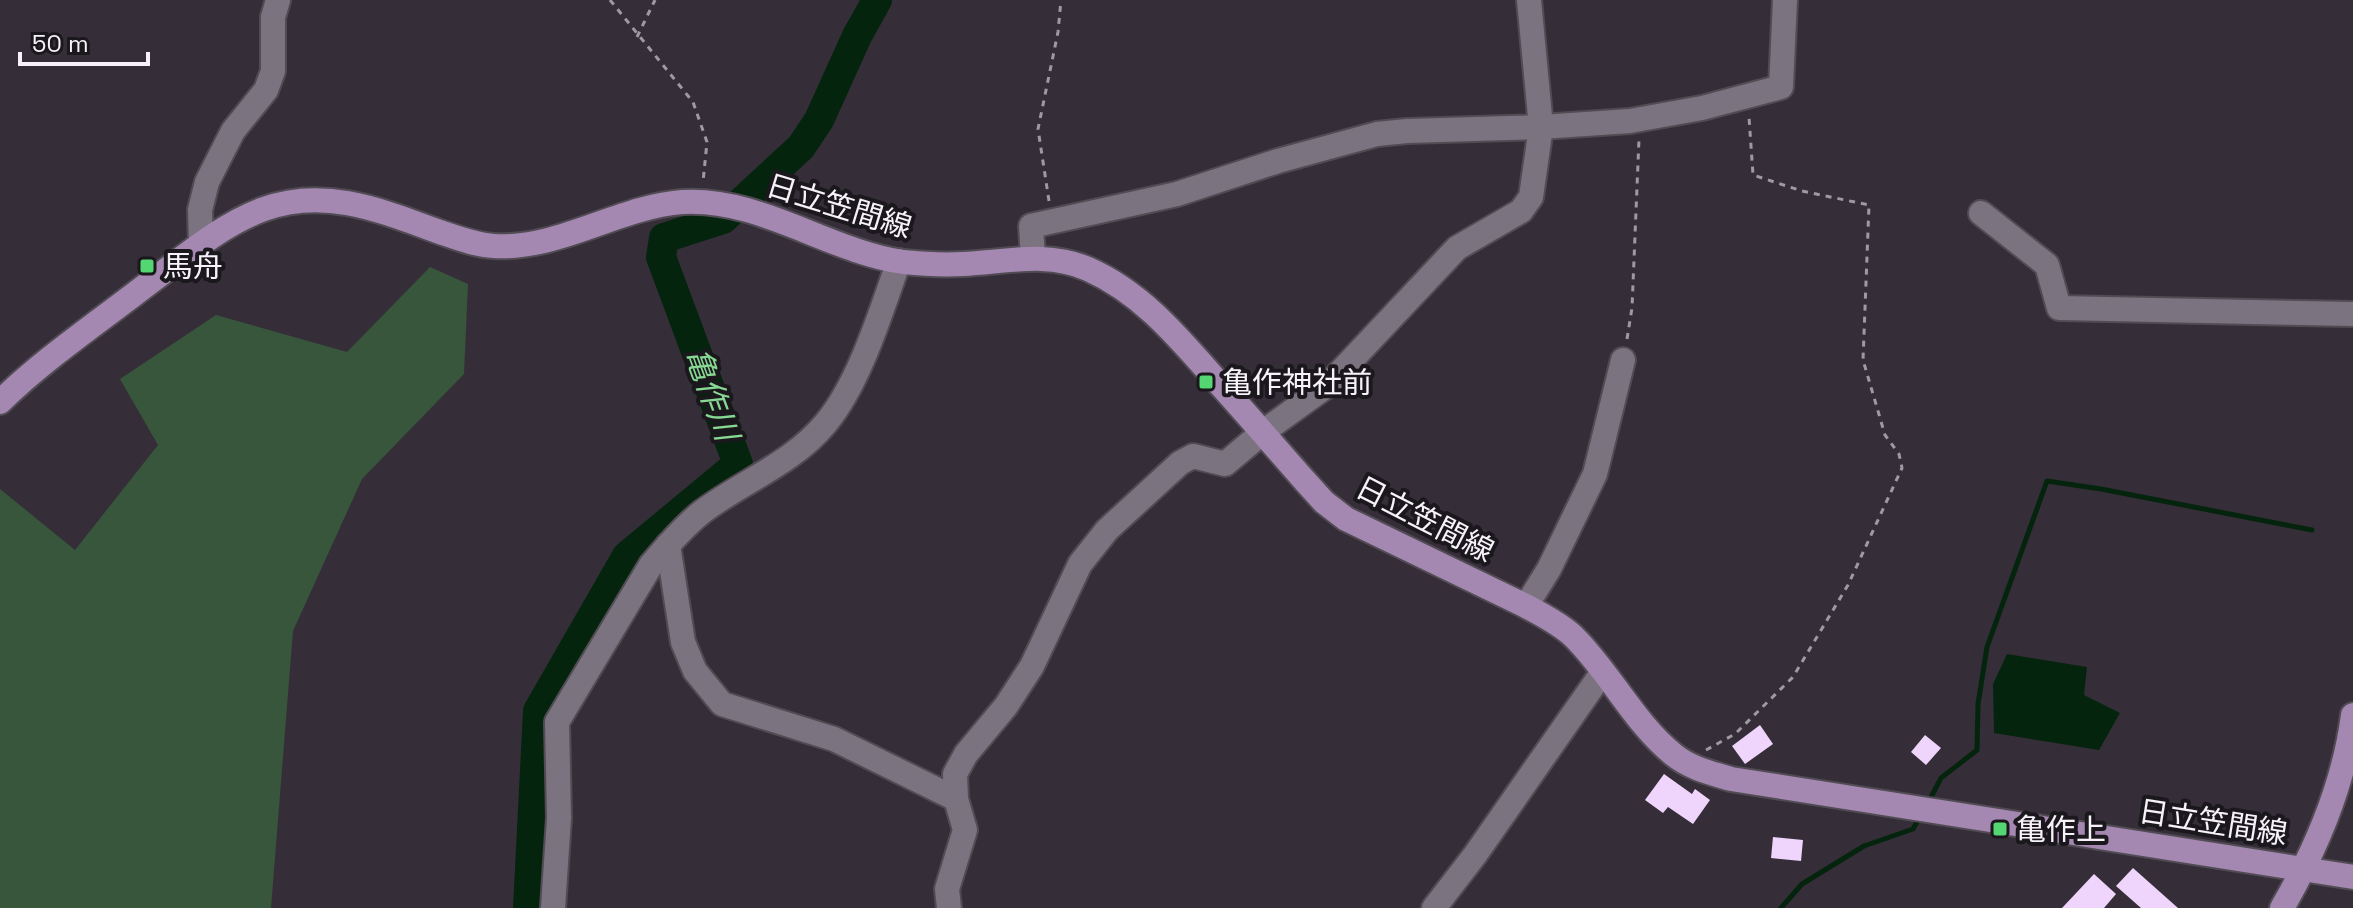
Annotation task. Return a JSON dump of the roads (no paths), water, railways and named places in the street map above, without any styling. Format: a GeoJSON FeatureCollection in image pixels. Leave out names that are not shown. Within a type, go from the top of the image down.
{"type":"FeatureCollection","features":[{"type":"Feature","properties":{"kind":"main road","name":"日立笠間線"},"geometry":{"type":"LineString","coordinates":[[0,402],[40,365],[201,244],[236,222],[289,202],[319,200],[359,205],[469,242],[495,246],[534,242],[653,206],[722,205],[899,261],[963,264],[1033,258],[1060,261],[1086,268],[1122,288],[1156,313],[1324,502],[1346,519],[1526,606],[1551,619],[1574,637],[1656,738],[1675,756],[1692,766],[1731,779],[2305,869]]}},
{"type":"Feature","properties":{"kind":"main road","name":"日立笠間線"},"geometry":{"type":"LineString","coordinates":[[2282,908],[2305,869],[2328,816],[2353,715]]}},
{"type":"Feature","properties":{"kind":"main road"},"geometry":{"type":"LineString","coordinates":[[2305,869],[2353,877]]}},
{"type":"Feature","properties":{"kind":"street"},"geometry":{"type":"LineString","coordinates":[[201,244],[200,210],[207,182],[233,131],[266,90],[273,71],[273,17],[278,0]]}},
{"type":"Feature","properties":{"kind":"street"},"geometry":{"type":"LineString","coordinates":[[949,908],[947,889],[965,830],[956,799],[955,774],[966,754],[1006,706],[1032,666],[1080,564],[1107,530],[1180,463],[1193,456],[1225,464],[1328,385],[1457,248],[1521,211],[1531,197],[1541,127],[1529,0]]}},
{"type":"Feature","properties":{"kind":"street"},"geometry":{"type":"LineString","coordinates":[[1033,258],[1031,226],[1177,194],[1278,161],[1377,134],[1640,119],[1748,97],[1781,87],[1785,0]]}},
{"type":"Feature","properties":{"kind":"street"},"geometry":{"type":"LineString","coordinates":[[1981,213],[2047,265],[2059,308],[2353,314]]}},
{"type":"Feature","properties":{"kind":"street"},"geometry":{"type":"LineString","coordinates":[[553,908],[559,818],[557,722],[651,565],[668,545],[700,514],[736,489],[783,463],[826,423],[872,337],[899,261]]}},
{"type":"Feature","properties":{"kind":"street"},"geometry":{"type":"LineString","coordinates":[[1526,606],[1549,569],[1595,474],[1623,360]]}},
{"type":"Feature","properties":{"kind":"street"},"geometry":{"type":"LineString","coordinates":[[668,545],[683,642],[695,671],[722,704],[834,739],[956,799]]}},
{"type":"Feature","properties":{"kind":"street"},"geometry":{"type":"LineString","coordinates":[[1434,908],[1475,855],[1602,673]]}},
{"type":"Feature","properties":{"kind":"waterway","name":"亀作川"},"geometry":{"type":"LineString","coordinates":[[528,908],[538,711],[627,556],[738,464],[661,257],[664,238],[723,219],[801,147],[819,120],[877,0]]}},
{"type":"Feature","properties":{"kind":"waterway"},"geometry":{"type":"LineString","coordinates":[[1928,803],[1941,778],[1977,750],[1978,704],[1987,647],[2047,481],[2312,530]]}},
{"type":"Feature","properties":{"kind":"waterway"},"geometry":{"type":"LineString","coordinates":[[1781,908],[1802,884],[1864,846],[1913,829],[1921,815]]}},
{"type":"Feature","properties":{"kind":"place","name":"馬舟"},"geometry":{"type":"Point","coordinates":[147,266]}},
{"type":"Feature","properties":{"kind":"place","name":"亀作神社前"},"geometry":{"type":"Point","coordinates":[1206,382]}},
{"type":"Feature","properties":{"kind":"place","name":"亀作上"},"geometry":{"type":"Point","coordinates":[2000,829]}}]}
